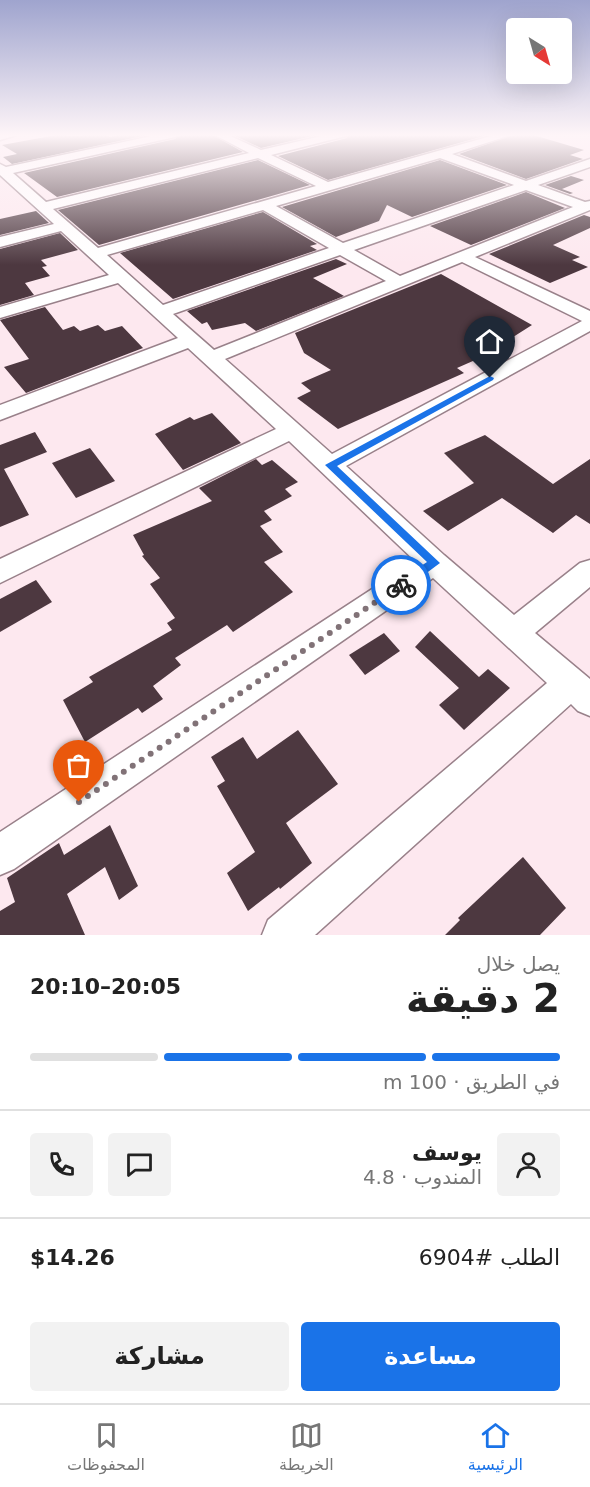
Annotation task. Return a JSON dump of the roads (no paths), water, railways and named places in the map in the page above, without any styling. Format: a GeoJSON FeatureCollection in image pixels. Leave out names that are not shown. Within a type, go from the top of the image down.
{"type":"FeatureCollection","features":[{"type":"Feature","properties":{"kind":"street"},"geometry":{"type":"LineString","coordinates":[[43,207],[163,178]]}},
{"type":"Feature","properties":{"kind":"street"},"geometry":{"type":"LineString","coordinates":[[309,178],[328,187]]}},
{"type":"Feature","properties":{"kind":"street"},"geometry":{"type":"LineString","coordinates":[[95,254],[360,178]]}},
{"type":"Feature","properties":{"kind":"street"},"geometry":{"type":"LineString","coordinates":[[505,178],[587,206]]}},
{"type":"Feature","properties":{"kind":"street"},"geometry":{"type":"LineString","coordinates":[[160,312],[547,178]]}},
{"type":"Feature","properties":{"kind":"street"},"geometry":{"type":"LineString","coordinates":[[6,179],[43,207],[330,465],[435,563],[581,692],[283,935]]}},
{"type":"Feature","properties":{"kind":"street"},"geometry":{"type":"LineString","coordinates":[[265,205],[399,282]]}},
{"type":"Feature","properties":{"kind":"street"},"geometry":{"type":"LineString","coordinates":[[210,358],[587,206]]}},
{"type":"Feature","properties":{"kind":"street"},"geometry":{"type":"LineString","coordinates":[[0,242],[63,226]]}},
{"type":"Feature","properties":{"kind":"street"},"geometry":{"type":"LineString","coordinates":[[461,256],[590,318]]}},
{"type":"Feature","properties":{"kind":"street"},"geometry":{"type":"LineString","coordinates":[[0,313],[120,277]]}},
{"type":"Feature","properties":{"kind":"street"},"geometry":{"type":"LineString","coordinates":[[330,465],[590,324]]}},
{"type":"Feature","properties":{"kind":"street"},"geometry":{"type":"LineString","coordinates":[[0,413],[191,340]]}},
{"type":"Feature","properties":{"kind":"street"},"geometry":{"type":"LineString","coordinates":[[0,572],[291,431]]}},
{"type":"Feature","properties":{"kind":"street"},"geometry":{"type":"LineString","coordinates":[[0,855],[435,563]]}},
{"type":"Feature","properties":{"kind":"street"},"geometry":{"type":"LineString","coordinates":[[513,633],[590,571]]}}]}
